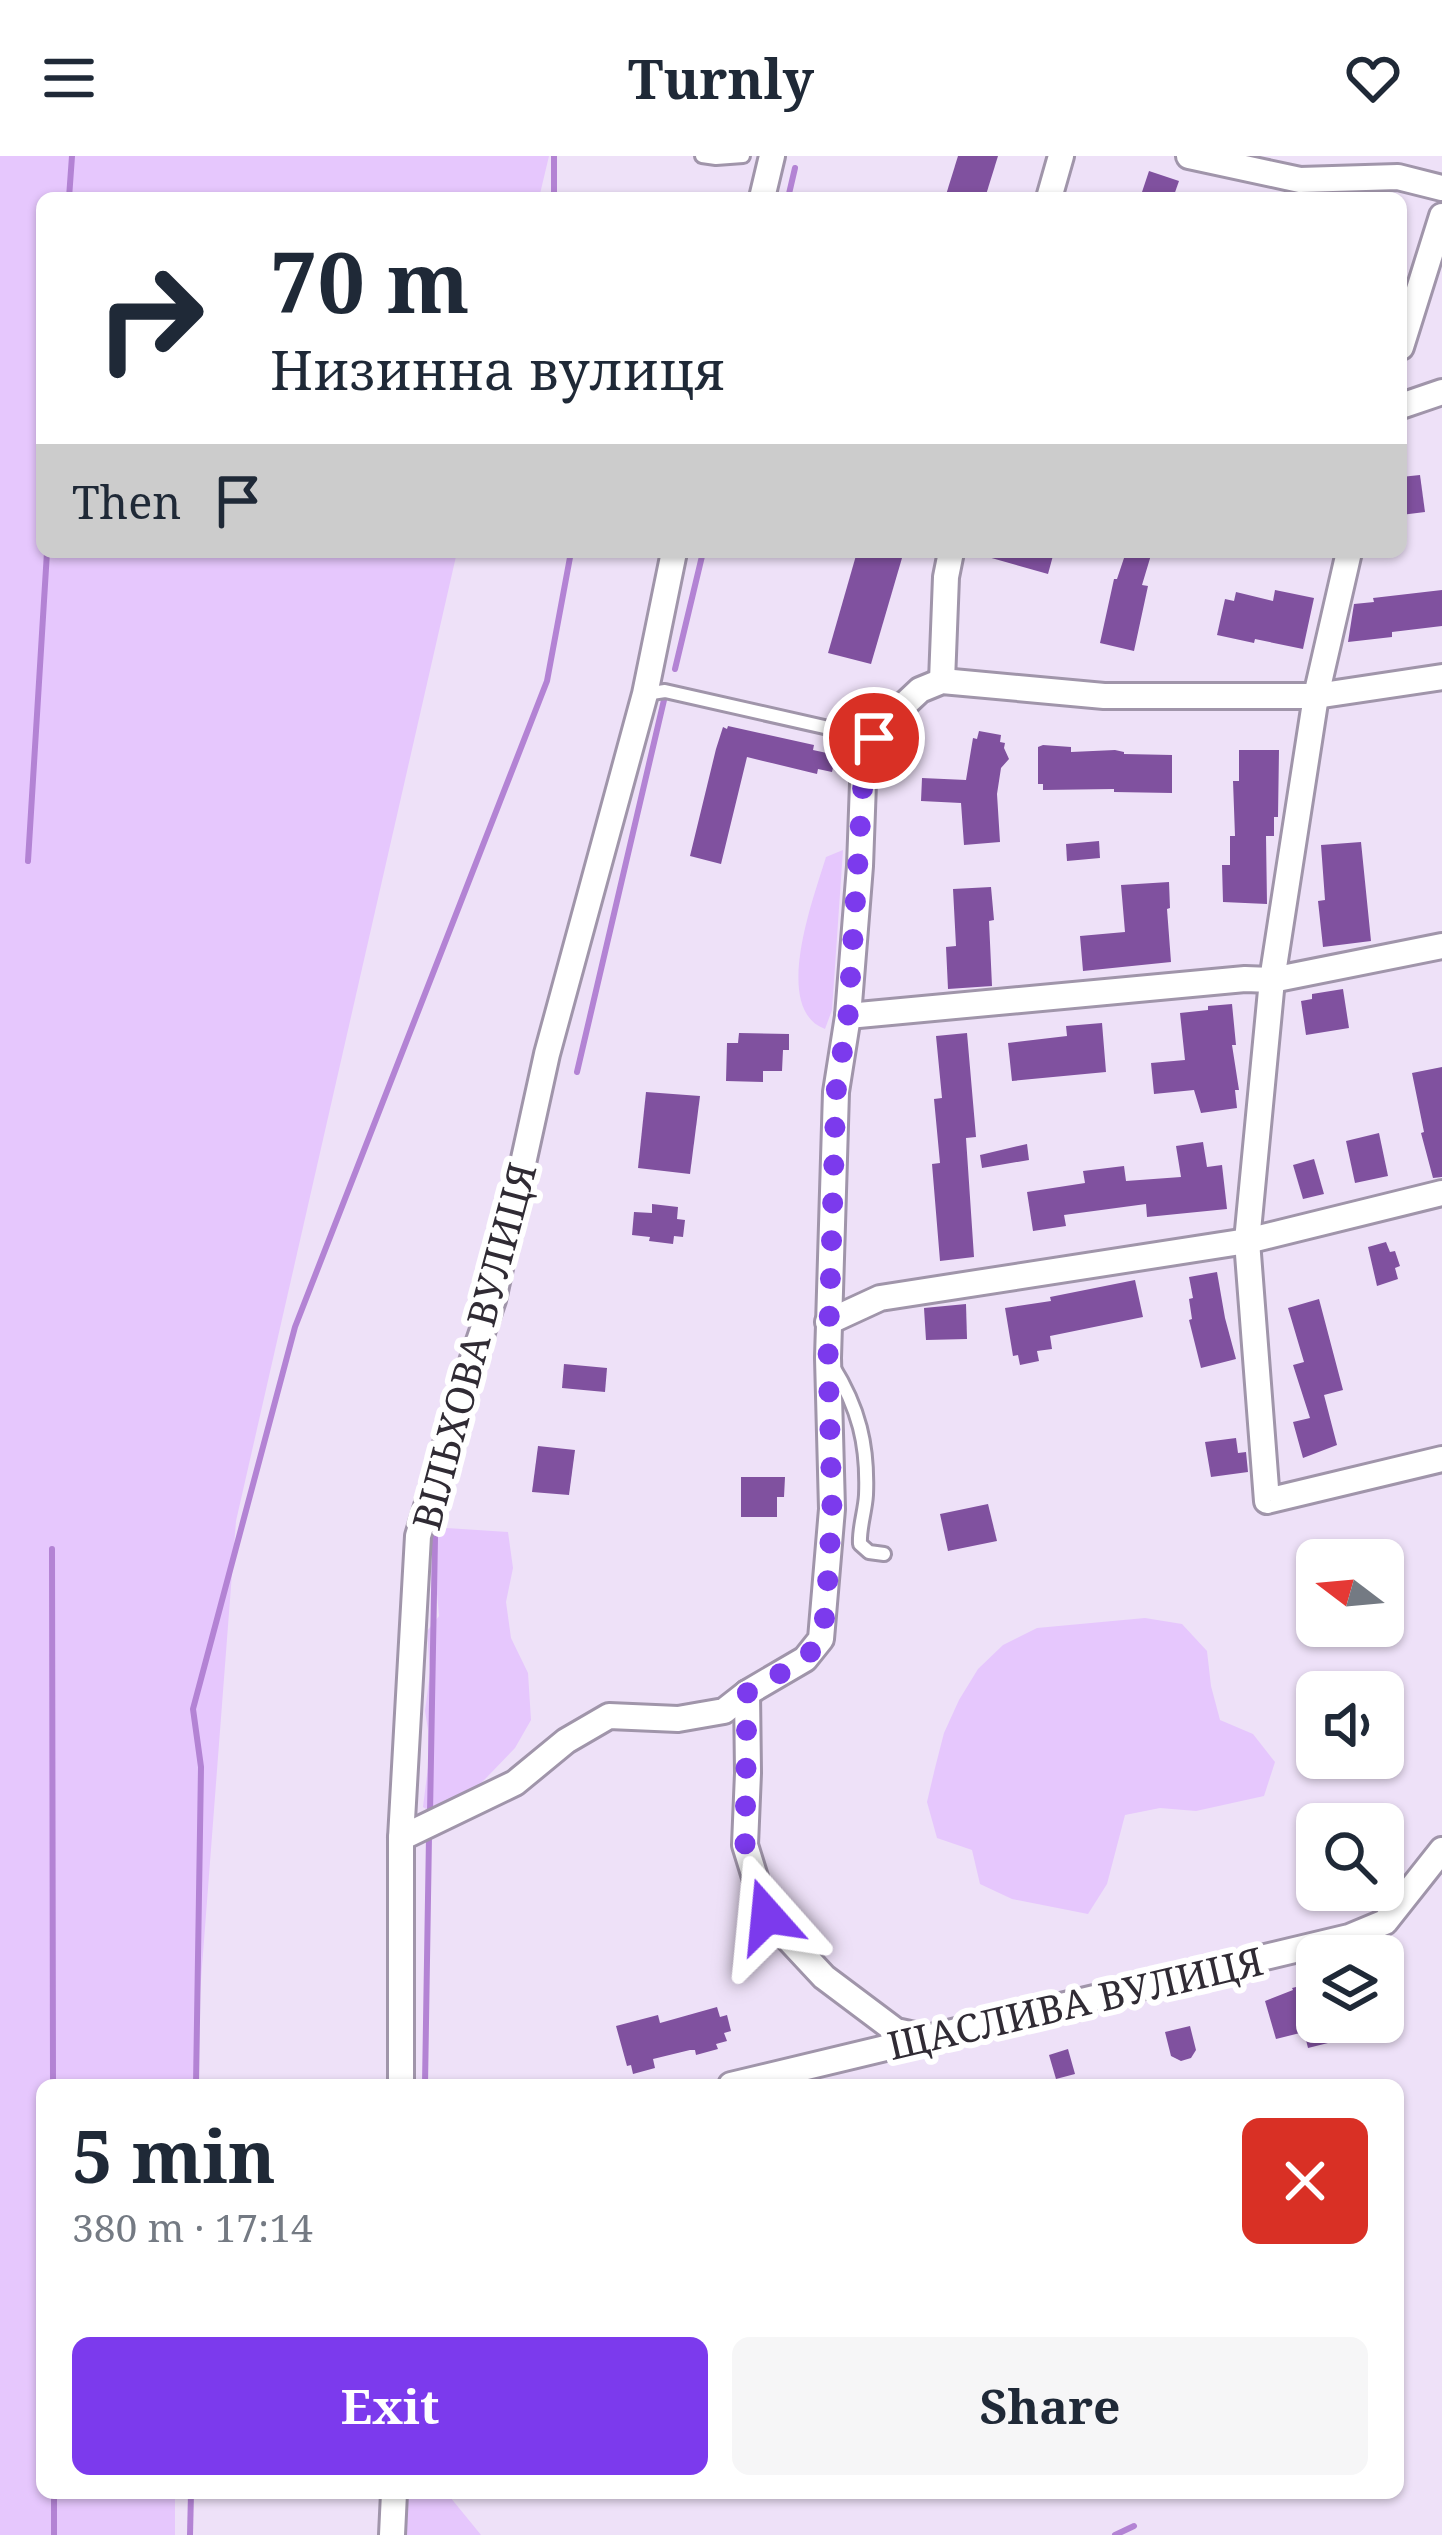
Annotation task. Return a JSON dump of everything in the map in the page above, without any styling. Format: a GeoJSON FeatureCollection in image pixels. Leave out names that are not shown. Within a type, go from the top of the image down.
{"type":"FeatureCollection","features":[{"type":"Feature","properties":{"kind":"street"},"geometry":{"type":"LineString","coordinates":[[763,192],[772,156]]}},
{"type":"Feature","properties":{"kind":"street"},"geometry":{"type":"LineString","coordinates":[[1051,192],[1061,156]]}},
{"type":"Feature","properties":{"kind":"street"},"geometry":{"type":"LineString","coordinates":[[1189,156],[1300,180],[1398,177],[1442,188]]}},
{"type":"Feature","properties":{"kind":"street"},"geometry":{"type":"LineString","coordinates":[[1407,328],[1442,216]]}},
{"type":"Feature","properties":{"kind":"street"},"geometry":{"type":"LineString","coordinates":[[1407,404],[1442,392]]}},
{"type":"Feature","properties":{"kind":"street","name":"ВІЛЬХОВА ВУЛИЦЯ"},"geometry":{"type":"LineString","coordinates":[[401,2079],[401,1838],[418,1536],[494,1300],[548,1054],[645,694],[673,558]]}},
{"type":"Feature","properties":{"kind":"street"},"geometry":{"type":"LineString","coordinates":[[942,681],[950,558]]}},
{"type":"Feature","properties":{"kind":"street"},"geometry":{"type":"LineString","coordinates":[[1347,558],[1316,695],[1272,980],[1247,1241],[1267,1501],[1442,1460]]}},
{"type":"Feature","properties":{"kind":"street"},"geometry":{"type":"LineString","coordinates":[[401,1838],[515,1783],[566,1741],[609,1716],[678,1719],[724,1711],[805,1659],[821,1639],[832,1509],[828,1322],[836,1092],[848,1016],[863,783],[874,738],[887,721],[920,690],[942,681],[1103,696],[1316,695],[1442,676]]}},
{"type":"Feature","properties":{"kind":"street"},"geometry":{"type":"LineString","coordinates":[[848,1016],[1272,980],[1442,946]]}},
{"type":"Feature","properties":{"kind":"street"},"geometry":{"type":"LineString","coordinates":[[828,1322],[880,1298],[1247,1241],[1442,1192]]}},
{"type":"Feature","properties":{"kind":"street"},"geometry":{"type":"LineString","coordinates":[[747,1693],[745,1845],[767,1916],[824,1977],[896,2031],[926,2038]]}},
{"type":"Feature","properties":{"kind":"street","name":"ЩАСЛИВА ВУЛИЦЯ"},"geometry":{"type":"LineString","coordinates":[[756,2079],[1349,1937],[1385,1922],[1442,1850]]}},
{"type":"Feature","properties":{"kind":"street"},"geometry":{"type":"LineString","coordinates":[[392,2535],[394,2499]]}},
{"type":"Feature","properties":{"kind":"lane"},"geometry":{"type":"LineString","coordinates":[[702,156],[743,156]]}},
{"type":"Feature","properties":{"kind":"lane"},"geometry":{"type":"LineString","coordinates":[[645,694],[665,691],[874,738]]}},
{"type":"Feature","properties":{"kind":"lane"},"geometry":{"type":"LineString","coordinates":[[828,1358],[851,1395],[864,1448],[866,1491],[860,1544],[869,1552],[884,1554]]}},
{"type":"Feature","properties":{"kind":"shaded area"},"geometry":{"type":"Polygon","coordinates":[[[0,156],[549,156],[540,192],[36,192],[36,558],[456,558],[236,1521],[193,2079],[36,2079],[36,2499],[175,2499],[175,2535],[0,2535],[0,156]]]}},
{"type":"Feature","properties":{"kind":"shaded area"},"geometry":{"type":"Polygon","coordinates":[[[843,850],[832,1010],[825,1029],[809,1018],[798,976],[806,924],[826,857],[843,850]]]}},
{"type":"Feature","properties":{"kind":"shaded area"},"geometry":{"type":"Polygon","coordinates":[[[431,1527],[508,1532],[513,1568],[506,1602],[511,1638],[528,1673],[531,1720],[515,1748],[462,1803],[431,1812],[423,1807],[428,1767],[427,1631],[439,1616],[431,1527]]]}},
{"type":"Feature","properties":{"kind":"shaded area"},"geometry":{"type":"Polygon","coordinates":[[[1145,1618],[1182,1624],[1207,1651],[1220,1720],[1253,1734],[1275,1762],[1264,1796],[1196,1811],[1160,1808],[1125,1815],[1107,1884],[1088,1914],[1012,1899],[980,1884],[972,1850],[937,1838],[927,1802],[944,1733],[978,1669],[1003,1645],[1037,1628],[1145,1618]]]}},
{"type":"Feature","properties":{"kind":"shaded area"},"geometry":{"type":"Polygon","coordinates":[[[404,2499],[452,2499],[481,2535],[399,2535],[404,2499]]]}},
{"type":"Feature","properties":{"kind":"building"},"geometry":{"type":"Polygon","coordinates":[[[958,156],[998,156],[987,192],[947,192],[958,156]]]}},
{"type":"Feature","properties":{"kind":"building"},"geometry":{"type":"Polygon","coordinates":[[[1149,171],[1179,181],[1175,192],[1142,192],[1149,171]]]}},
{"type":"Feature","properties":{"kind":"building"},"geometry":{"type":"Polygon","coordinates":[[[1420,475],[1425,512],[1407,514],[1407,476],[1420,475]]]}},
{"type":"Feature","properties":{"kind":"building"},"geometry":{"type":"Polygon","coordinates":[[[855,558],[902,558],[871,664],[828,653],[855,558]]]}},
{"type":"Feature","properties":{"kind":"building"},"geometry":{"type":"Polygon","coordinates":[[[992,558],[1052,558],[1048,574],[992,558]]]}},
{"type":"Feature","properties":{"kind":"building"},"geometry":{"type":"Polygon","coordinates":[[[1124,558],[1150,558],[1134,651],[1100,643],[1124,558]]]}},
{"type":"Feature","properties":{"kind":"building"},"geometry":{"type":"Polygon","coordinates":[[[1275,590],[1314,598],[1303,649],[1217,635],[1225,599],[1234,601],[1236,592],[1273,601],[1275,590]]]}},
{"type":"Feature","properties":{"kind":"building"},"geometry":{"type":"Polygon","coordinates":[[[1442,590],[1442,626],[1348,642],[1354,604],[1442,590]]]}},
{"type":"Feature","properties":{"kind":"building"},"geometry":{"type":"Polygon","coordinates":[[[723,727],[814,745],[813,750],[836,755],[832,772],[818,769],[817,774],[747,757],[721,864],[690,856],[716,749],[723,727]]]}},
{"type":"Feature","properties":{"kind":"building"},"geometry":{"type":"Polygon","coordinates":[[[979,731],[1001,735],[1009,759],[1001,768],[997,794],[1000,842],[964,845],[961,803],[921,801],[922,778],[966,780],[973,738],[977,739],[979,731]]]}},
{"type":"Feature","properties":{"kind":"building"},"geometry":{"type":"Polygon","coordinates":[[[1038,747],[1071,747],[1071,752],[1172,755],[1172,793],[1043,790],[1043,784],[1038,784],[1038,747]]]}},
{"type":"Feature","properties":{"kind":"building"},"geometry":{"type":"Polygon","coordinates":[[[1239,750],[1279,750],[1278,817],[1274,817],[1274,836],[1266,836],[1267,904],[1223,902],[1222,865],[1230,865],[1230,836],[1235,836],[1233,781],[1239,781],[1239,750]]]}},
{"type":"Feature","properties":{"kind":"building"},"geometry":{"type":"Polygon","coordinates":[[[1099,841],[1100,858],[1067,861],[1066,844],[1099,841]]]}},
{"type":"Feature","properties":{"kind":"building"},"geometry":{"type":"Polygon","coordinates":[[[1361,842],[1371,941],[1323,947],[1318,901],[1325,900],[1321,845],[1361,842]]]}},
{"type":"Feature","properties":{"kind":"building"},"geometry":{"type":"Polygon","coordinates":[[[1169,882],[1171,962],[1083,971],[1080,936],[1125,932],[1121,885],[1169,882]]]}},
{"type":"Feature","properties":{"kind":"building"},"geometry":{"type":"Polygon","coordinates":[[[991,887],[992,986],[948,989],[946,947],[956,946],[953,889],[991,887]]]}},
{"type":"Feature","properties":{"kind":"building"},"geometry":{"type":"Polygon","coordinates":[[[1343,989],[1349,1028],[1306,1035],[1301,1001],[1312,999],[1312,994],[1343,989]]]}},
{"type":"Feature","properties":{"kind":"building"},"geometry":{"type":"Polygon","coordinates":[[[1232,1004],[1237,1108],[1201,1113],[1194,1090],[1154,1094],[1151,1063],[1185,1060],[1180,1013],[1232,1004]]]}},
{"type":"Feature","properties":{"kind":"building"},"geometry":{"type":"Polygon","coordinates":[[[1102,1023],[1106,1072],[1012,1081],[1008,1043],[1067,1036],[1066,1026],[1102,1023]]]}},
{"type":"Feature","properties":{"kind":"building"},"geometry":{"type":"Polygon","coordinates":[[[739,1033],[789,1034],[782,1071],[763,1071],[763,1082],[726,1081],[727,1043],[738,1043],[739,1033]]]}},
{"type":"Feature","properties":{"kind":"building"},"geometry":{"type":"Polygon","coordinates":[[[967,1033],[976,1137],[966,1138],[974,1257],[940,1261],[932,1164],[940,1163],[934,1099],[942,1098],[936,1036],[967,1033]]]}},
{"type":"Feature","properties":{"kind":"building"},"geometry":{"type":"Polygon","coordinates":[[[1442,1067],[1442,1177],[1433,1178],[1412,1073],[1442,1067]]]}},
{"type":"Feature","properties":{"kind":"building"},"geometry":{"type":"Polygon","coordinates":[[[646,1092],[700,1096],[690,1174],[638,1168],[646,1092]]]}},
{"type":"Feature","properties":{"kind":"building"},"geometry":{"type":"Polygon","coordinates":[[[1379,1133],[1388,1176],[1355,1183],[1346,1141],[1379,1133]]]}},
{"type":"Feature","properties":{"kind":"building"},"geometry":{"type":"Polygon","coordinates":[[[1203,1142],[1207,1167],[1222,1165],[1227,1209],[1147,1217],[1146,1204],[1064,1215],[1066,1226],[1033,1231],[1027,1192],[1085,1183],[1083,1171],[1124,1166],[1126,1181],[1181,1177],[1176,1146],[1203,1142]]]}},
{"type":"Feature","properties":{"kind":"building"},"geometry":{"type":"Polygon","coordinates":[[[1027,1144],[1029,1160],[982,1168],[980,1155],[1027,1144]]]}},
{"type":"Feature","properties":{"kind":"building"},"geometry":{"type":"Polygon","coordinates":[[[1314,1159],[1324,1194],[1303,1199],[1293,1165],[1314,1159]]]}},
{"type":"Feature","properties":{"kind":"building"},"geometry":{"type":"Polygon","coordinates":[[[652,1204],[678,1207],[677,1219],[685,1220],[683,1237],[674,1236],[673,1244],[632,1235],[634,1212],[652,1213],[652,1204]]]}},
{"type":"Feature","properties":{"kind":"building"},"geometry":{"type":"Polygon","coordinates":[[[1386,1242],[1400,1266],[1395,1268],[1398,1279],[1377,1286],[1368,1247],[1386,1242]]]}},
{"type":"Feature","properties":{"kind":"building"},"geometry":{"type":"Polygon","coordinates":[[[1217,1272],[1236,1359],[1201,1368],[1189,1320],[1189,1299],[1193,1298],[1189,1277],[1217,1272]]]}},
{"type":"Feature","properties":{"kind":"building"},"geometry":{"type":"Polygon","coordinates":[[[1135,1280],[1143,1317],[1050,1336],[1052,1349],[1037,1351],[1039,1361],[1020,1365],[1018,1355],[1013,1356],[1005,1308],[1135,1280]]]}},
{"type":"Feature","properties":{"kind":"building"},"geometry":{"type":"Polygon","coordinates":[[[1319,1299],[1343,1390],[1324,1395],[1337,1445],[1303,1458],[1293,1422],[1310,1418],[1293,1365],[1304,1362],[1288,1308],[1319,1299]]]}},
{"type":"Feature","properties":{"kind":"building"},"geometry":{"type":"Polygon","coordinates":[[[966,1304],[967,1339],[926,1340],[924,1308],[966,1304]]]}},
{"type":"Feature","properties":{"kind":"building"},"geometry":{"type":"Polygon","coordinates":[[[564,1364],[607,1368],[605,1392],[562,1388],[564,1364]]]}},
{"type":"Feature","properties":{"kind":"building"},"geometry":{"type":"Polygon","coordinates":[[[1236,1438],[1238,1453],[1246,1452],[1248,1472],[1211,1477],[1205,1442],[1236,1438]]]}},
{"type":"Feature","properties":{"kind":"building"},"geometry":{"type":"Polygon","coordinates":[[[538,1446],[575,1450],[569,1495],[532,1492],[538,1446]]]}},
{"type":"Feature","properties":{"kind":"building"},"geometry":{"type":"Polygon","coordinates":[[[741,1477],[785,1477],[784,1497],[777,1497],[777,1517],[741,1517],[741,1477]]]}},
{"type":"Feature","properties":{"kind":"building"},"geometry":{"type":"Polygon","coordinates":[[[988,1504],[997,1541],[948,1551],[940,1514],[988,1504]]]}},
{"type":"Feature","properties":{"kind":"building"},"geometry":{"type":"Polygon","coordinates":[[[1296,1987],[1296,2034],[1276,2039],[1265,2001],[1296,1987]]]}},
{"type":"Feature","properties":{"kind":"building"},"geometry":{"type":"Polygon","coordinates":[[[717,2007],[720,2017],[727,2015],[731,2031],[724,2033],[727,2041],[716,2044],[718,2049],[653,2059],[655,2068],[633,2074],[631,2065],[627,2066],[616,2026],[658,2015],[660,2023],[717,2007]]]}},
{"type":"Feature","properties":{"kind":"building"},"geometry":{"type":"Polygon","coordinates":[[[1190,2026],[1196,2050],[1181,2061],[1171,2056],[1165,2032],[1190,2026]]]}},
{"type":"Feature","properties":{"kind":"building"},"geometry":{"type":"Polygon","coordinates":[[[1068,2049],[1075,2074],[1056,2079],[1049,2055],[1068,2049]]]}},
{"type":"Feature","properties":{"kind":"waterway"},"geometry":{"type":"LineString","coordinates":[[69,192],[72,156]]}},
{"type":"Feature","properties":{"kind":"waterway"},"geometry":{"type":"LineString","coordinates":[[554,156],[554,192]]}},
{"type":"Feature","properties":{"kind":"waterway"},"geometry":{"type":"LineString","coordinates":[[789,192],[795,168]]}},
{"type":"Feature","properties":{"kind":"waterway"},"geometry":{"type":"LineString","coordinates":[[28,861],[47,558]]}},
{"type":"Feature","properties":{"kind":"waterway"},"geometry":{"type":"LineString","coordinates":[[196,2079],[201,1767],[193,1709],[295,1327],[547,681],[570,558]]}},
{"type":"Feature","properties":{"kind":"waterway"},"geometry":{"type":"LineString","coordinates":[[675,669],[702,558]]}},
{"type":"Feature","properties":{"kind":"waterway"},"geometry":{"type":"LineString","coordinates":[[577,1072],[664,700]]}},
{"type":"Feature","properties":{"kind":"waterway"},"geometry":{"type":"LineString","coordinates":[[430,1813],[435,1538]]}},
{"type":"Feature","properties":{"kind":"waterway"},"geometry":{"type":"LineString","coordinates":[[52,1549],[53,2079]]}},
{"type":"Feature","properties":{"kind":"waterway"},"geometry":{"type":"LineString","coordinates":[[425,2079],[429,1836]]}},
{"type":"Feature","properties":{"kind":"waterway"},"geometry":{"type":"LineString","coordinates":[[54,2499],[54,2535]]}},
{"type":"Feature","properties":{"kind":"waterway"},"geometry":{"type":"LineString","coordinates":[[190,2535],[191,2499]]}},
{"type":"Feature","properties":{"kind":"waterway"},"geometry":{"type":"LineString","coordinates":[[1115,2535],[1134,2526]]}},
{"type":"Feature","properties":{"kind":"route"},"geometry":{"type":"LineString","coordinates":[[767,1916],[745,1845],[747,1693],[805,1659],[821,1639],[826,1609],[832,1509],[828,1358],[836,1092],[848,1016],[863,783],[874,738]]}}]}
